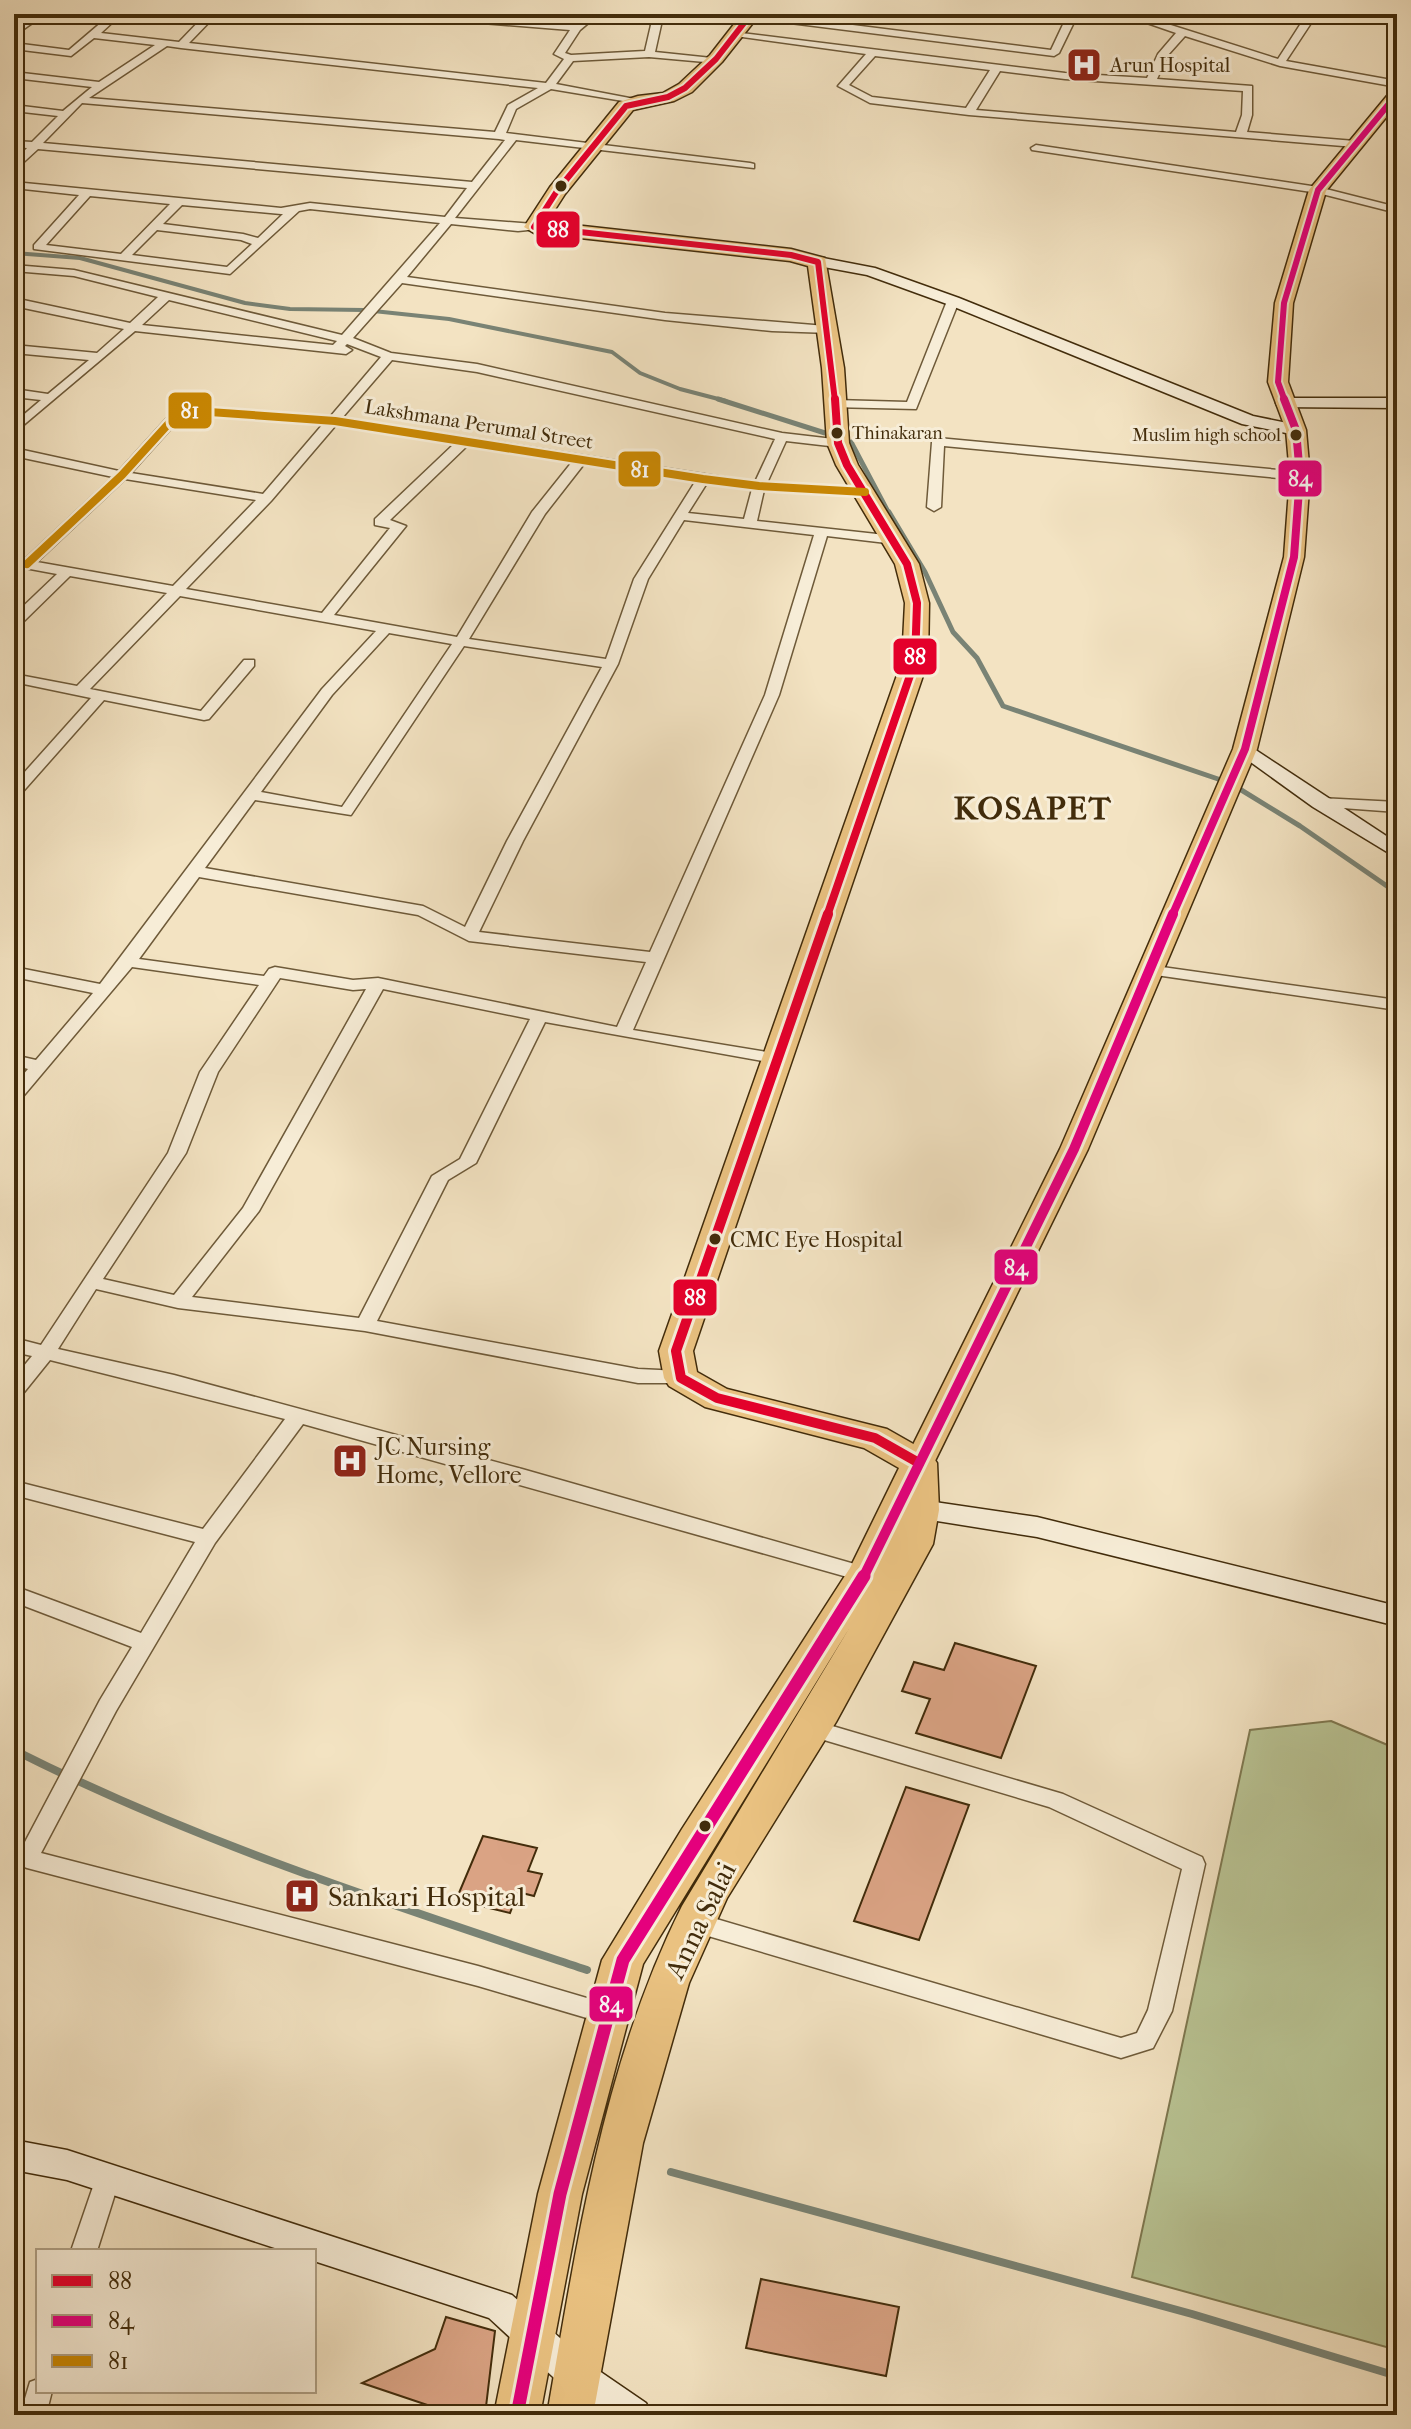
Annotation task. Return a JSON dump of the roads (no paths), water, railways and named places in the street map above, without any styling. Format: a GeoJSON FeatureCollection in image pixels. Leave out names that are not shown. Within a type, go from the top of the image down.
{"type":"FeatureCollection","features":[{"type":"Feature","properties":{"kind":"highway"},"geometry":{"type":"LineString","coordinates":[[751,14],[688,86],[670,97],[635,100],[626,106],[557,191],[534,227],[791,255],[818,262],[838,443],[847,465],[907,564],[917,603],[915,661],[676,1351],[681,1378],[717,1398],[875,1438],[919,1463]]}},
{"type":"Feature","properties":{"kind":"highway","name":"Anna Salai"},"geometry":{"type":"LineString","coordinates":[[570,2415],[607,2209],[632,2099],[668,1981],[718,1877],[812,1728],[915,1544],[921,1510],[919,1463]]}},
{"type":"Feature","properties":{"kind":"highway","name":"Anna Salai"},"geometry":{"type":"LineString","coordinates":[[517,2415],[560,2194],[623,1960],[865,1574],[919,1463]]}},
{"type":"Feature","properties":{"kind":"main road","name":"Anna Salai"},"geometry":{"type":"LineString","coordinates":[[919,1463],[1074,1149],[1245,749],[1294,557],[1300,476],[1296,430],[1278,382],[1284,303],[1318,190],[1395,95]]}},
{"type":"Feature","properties":{"kind":"main road"},"geometry":{"type":"LineString","coordinates":[[818,262],[870,271],[953,301],[1248,420],[1296,430]]}},
{"type":"Feature","properties":{"kind":"main road"},"geometry":{"type":"LineString","coordinates":[[1284,403],[1397,403]]}},
{"type":"Feature","properties":{"kind":"main road"},"geometry":{"type":"LineString","coordinates":[[1245,749],[1320,803],[1397,852]]}},
{"type":"Feature","properties":{"kind":"main road"},"geometry":{"type":"LineString","coordinates":[[921,1510],[1037,1527],[1397,1616]]}},
{"type":"Feature","properties":{"kind":"main road"},"geometry":{"type":"LineString","coordinates":[[14,2155],[67,2165],[500,2306],[577,2376],[634,2415]]}},
{"type":"Feature","properties":{"kind":"street"},"geometry":{"type":"LineString","coordinates":[[14,33],[40,14]]}},
{"type":"Feature","properties":{"kind":"street"},"geometry":{"type":"LineString","coordinates":[[14,46],[71,53],[111,19],[66,14]]}},
{"type":"Feature","properties":{"kind":"street"},"geometry":{"type":"LineString","coordinates":[[181,45],[212,14]]}},
{"type":"Feature","properties":{"kind":"street"},"geometry":{"type":"LineString","coordinates":[[408,14],[576,28]]}},
{"type":"Feature","properties":{"kind":"street"},"geometry":{"type":"LineString","coordinates":[[594,14],[576,28],[559,54],[570,58],[649,54],[713,60]]}},
{"type":"Feature","properties":{"kind":"street"},"geometry":{"type":"LineString","coordinates":[[646,14],[656,25],[649,54]]}},
{"type":"Feature","properties":{"kind":"street"},"geometry":{"type":"LineString","coordinates":[[751,14],[1054,53],[1073,14]]}},
{"type":"Feature","properties":{"kind":"street"},"geometry":{"type":"LineString","coordinates":[[1280,63],[1311,14]]}},
{"type":"Feature","properties":{"kind":"street"},"geometry":{"type":"LineString","coordinates":[[1130,15],[1181,34],[1395,95]]}},
{"type":"Feature","properties":{"kind":"street"},"geometry":{"type":"LineString","coordinates":[[1151,82],[1163,54],[1181,34]]}},
{"type":"Feature","properties":{"kind":"street"},"geometry":{"type":"LineString","coordinates":[[93,35],[549,86],[635,100]]}},
{"type":"Feature","properties":{"kind":"street"},"geometry":{"type":"LineString","coordinates":[[732,36],[997,67],[1248,88],[1247,115],[1241,134]]}},
{"type":"Feature","properties":{"kind":"street"},"geometry":{"type":"LineString","coordinates":[[14,168],[79,100],[165,43]]}},
{"type":"Feature","properties":{"kind":"street"},"geometry":{"type":"LineString","coordinates":[[874,51],[843,86],[870,100],[969,112],[1355,144]]}},
{"type":"Feature","properties":{"kind":"street"},"geometry":{"type":"LineString","coordinates":[[499,136],[512,107],[549,86],[570,58]]}},
{"type":"Feature","properties":{"kind":"street"},"geometry":{"type":"LineString","coordinates":[[969,112],[997,67]]}},
{"type":"Feature","properties":{"kind":"street"},"geometry":{"type":"LineString","coordinates":[[14,75],[100,85]]}},
{"type":"Feature","properties":{"kind":"street"},"geometry":{"type":"LineString","coordinates":[[79,100],[513,137],[750,166]]}},
{"type":"Feature","properties":{"kind":"street"},"geometry":{"type":"LineString","coordinates":[[14,108],[64,114]]}},
{"type":"Feature","properties":{"kind":"street"},"geometry":{"type":"LineString","coordinates":[[340,344],[420,258],[472,185],[513,137]]}},
{"type":"Feature","properties":{"kind":"street"},"geometry":{"type":"LineString","coordinates":[[14,144],[472,185]]}},
{"type":"Feature","properties":{"kind":"street"},"geometry":{"type":"LineString","coordinates":[[1036,148],[1318,190],[1397,210]]}},
{"type":"Feature","properties":{"kind":"street"},"geometry":{"type":"LineString","coordinates":[[14,185],[281,211],[310,206],[518,228],[534,227]]}},
{"type":"Feature","properties":{"kind":"street"},"geometry":{"type":"LineString","coordinates":[[87,192],[38,247],[230,271],[296,208]]}},
{"type":"Feature","properties":{"kind":"street"},"geometry":{"type":"LineString","coordinates":[[124,257],[179,201]]}},
{"type":"Feature","properties":{"kind":"street"},"geometry":{"type":"LineString","coordinates":[[152,226],[243,237],[260,243]]}},
{"type":"Feature","properties":{"kind":"street"},"geometry":{"type":"LineString","coordinates":[[14,268],[74,273],[389,356],[477,368],[782,437],[838,443]]}},
{"type":"Feature","properties":{"kind":"street"},"geometry":{"type":"LineString","coordinates":[[399,279],[768,328],[826,330]]}},
{"type":"Feature","properties":{"kind":"street"},"geometry":{"type":"LineString","coordinates":[[14,429],[100,357],[166,296]]}},
{"type":"Feature","properties":{"kind":"street"},"geometry":{"type":"LineString","coordinates":[[835,404],[912,406],[953,301]]}},
{"type":"Feature","properties":{"kind":"street"},"geometry":{"type":"LineString","coordinates":[[14,302],[132,327],[340,344]]}},
{"type":"Feature","properties":{"kind":"street"},"geometry":{"type":"LineString","coordinates":[[14,349],[100,357]]}},
{"type":"Feature","properties":{"kind":"street"},"geometry":{"type":"LineString","coordinates":[[79,692],[266,498],[389,356]]}},
{"type":"Feature","properties":{"kind":"street"},"geometry":{"type":"LineString","coordinates":[[14,393],[49,398]]}},
{"type":"Feature","properties":{"kind":"street","name":"Lakshmana Perumal Street"},"geometry":{"type":"LineString","coordinates":[[122,475],[181,410],[335,421],[703,479],[759,486],[865,492]]}},
{"type":"Feature","properties":{"kind":"street"},"geometry":{"type":"LineString","coordinates":[[750,523],[759,486],[782,437]]}},
{"type":"Feature","properties":{"kind":"street"},"geometry":{"type":"LineString","coordinates":[[326,616],[399,526],[380,522],[465,440]]}},
{"type":"Feature","properties":{"kind":"street"},"geometry":{"type":"LineString","coordinates":[[934,507],[938,442],[1300,476]]}},
{"type":"Feature","properties":{"kind":"street"},"geometry":{"type":"LineString","coordinates":[[14,452],[122,475],[266,498]]}},
{"type":"Feature","properties":{"kind":"street"},"geometry":{"type":"LineString","coordinates":[[251,795],[346,812],[461,641],[539,512],[581,460]]}},
{"type":"Feature","properties":{"kind":"street"},"geometry":{"type":"LineString","coordinates":[[20,563],[122,475]]}},
{"type":"Feature","properties":{"kind":"street"},"geometry":{"type":"LineString","coordinates":[[469,936],[515,841],[611,664],[641,579],[703,479]]}},
{"type":"Feature","properties":{"kind":"street"},"geometry":{"type":"LineString","coordinates":[[680,516],[895,540]]}},
{"type":"Feature","properties":{"kind":"street"},"geometry":{"type":"LineString","coordinates":[[623,1033],[772,695],[822,531]]}},
{"type":"Feature","properties":{"kind":"street"},"geometry":{"type":"LineString","coordinates":[[20,563],[461,641],[611,664]]}},
{"type":"Feature","properties":{"kind":"street"},"geometry":{"type":"LineString","coordinates":[[14,623],[67,571]]}},
{"type":"Feature","properties":{"kind":"street"},"geometry":{"type":"LineString","coordinates":[[14,1096],[128,962],[327,692],[386,628]]}},
{"type":"Feature","properties":{"kind":"street"},"geometry":{"type":"LineString","coordinates":[[14,678],[204,716],[249,663]]}},
{"type":"Feature","properties":{"kind":"street"},"geometry":{"type":"LineString","coordinates":[[14,793],[100,696]]}},
{"type":"Feature","properties":{"kind":"street"},"geometry":{"type":"LineString","coordinates":[[1320,803],[1397,807]]}},
{"type":"Feature","properties":{"kind":"street"},"geometry":{"type":"LineString","coordinates":[[194,871],[423,911],[469,936],[657,958]]}},
{"type":"Feature","properties":{"kind":"street"},"geometry":{"type":"LineString","coordinates":[[128,962],[269,982]]}},
{"type":"Feature","properties":{"kind":"street"},"geometry":{"type":"LineString","coordinates":[[1148,970],[1397,1005]]}},
{"type":"Feature","properties":{"kind":"street"},"geometry":{"type":"LineString","coordinates":[[14,972],[104,990]]}},
{"type":"Feature","properties":{"kind":"street"},"geometry":{"type":"LineString","coordinates":[[14,1391],[45,1353],[177,1153],[209,1072],[275,972],[353,985],[378,983],[623,1033],[779,1059]]}},
{"type":"Feature","properties":{"kind":"street"},"geometry":{"type":"LineString","coordinates":[[178,1302],[250,1211],[378,983]]}},
{"type":"Feature","properties":{"kind":"street"},"geometry":{"type":"LineString","coordinates":[[365,1325],[441,1176],[467,1163],[540,1015]]}},
{"type":"Feature","properties":{"kind":"street"},"geometry":{"type":"LineString","coordinates":[[14,1060],[40,1066]]}},
{"type":"Feature","properties":{"kind":"street"},"geometry":{"type":"LineString","coordinates":[[91,1282],[178,1302],[365,1325],[638,1376],[681,1378]]}},
{"type":"Feature","properties":{"kind":"street"},"geometry":{"type":"LineString","coordinates":[[14,1345],[174,1382],[865,1574]]}},
{"type":"Feature","properties":{"kind":"street"},"geometry":{"type":"LineString","coordinates":[[298,1416],[208,1538],[21,1858],[403,1956],[607,2014]]}},
{"type":"Feature","properties":{"kind":"street"},"geometry":{"type":"LineString","coordinates":[[14,1488],[208,1538]]}},
{"type":"Feature","properties":{"kind":"street"},"geometry":{"type":"LineString","coordinates":[[14,1594],[145,1643]]}},
{"type":"Feature","properties":{"kind":"street"},"geometry":{"type":"LineString","coordinates":[[696,1923],[1121,2048],[1145,2041],[1160,2011],[1194,1864],[1055,1800],[812,1728]]}},
{"type":"Feature","properties":{"kind":"street"},"geometry":{"type":"LineString","coordinates":[[85,2249],[108,2178]]}},
{"type":"Feature","properties":{"kind":"street"},"geometry":{"type":"LineString","coordinates":[[33,2415],[38,2393]]}},
{"type":"Feature","properties":{"kind":"waterway"},"geometry":{"type":"LineString","coordinates":[[14,253],[80,258],[245,303],[290,309],[364,310],[449,319],[612,352],[640,373],[680,389],[726,401]]}},
{"type":"Feature","properties":{"kind":"waterway"},"geometry":{"type":"LineString","coordinates":[[718,399],[825,433]]}},
{"type":"Feature","properties":{"kind":"waterway"},"geometry":{"type":"LineString","coordinates":[[851,442],[887,510]]}},
{"type":"Feature","properties":{"kind":"waterway"},"geometry":{"type":"LineString","coordinates":[[889,512],[925,572],[953,632],[977,658],[1003,706],[1221,780]]}},
{"type":"Feature","properties":{"kind":"waterway"},"geometry":{"type":"LineString","coordinates":[[1238,788],[1300,826],[1397,893]]}},
{"type":"Feature","properties":{"kind":"waterway"},"geometry":{"type":"LineString","coordinates":[[14,1750],[225,1843],[587,1970]]}},
{"type":"Feature","properties":{"kind":"waterway"},"geometry":{"type":"LineString","coordinates":[[671,2172],[1192,2314],[1397,2376]]}},
{"type":"Feature","properties":{"kind":"place","name":"Arun Hospital"},"geometry":{"type":"Point","coordinates":[1084,65]}},
{"type":"Feature","properties":{"kind":"place","name":"Thinakaran"},"geometry":{"type":"Point","coordinates":[837,433]}},
{"type":"Feature","properties":{"kind":"place","name":"Muslim high school"},"geometry":{"type":"Point","coordinates":[1296,435]}},
{"type":"Feature","properties":{"kind":"place","name":"CMC Eye Hospital"},"geometry":{"type":"Point","coordinates":[715,1239]}},
{"type":"Feature","properties":{"kind":"place","name":"JC Nursing Home, Vellore"},"geometry":{"type":"Point","coordinates":[350,1461]}},
{"type":"Feature","properties":{"kind":"place","name":"Sankari Hospital"},"geometry":{"type":"Point","coordinates":[302,1896]}},
{"type":"Feature","properties":{"kind":"district","name":"KOSAPET"},"geometry":{"type":"Point","coordinates":[1033,808]}}]}
